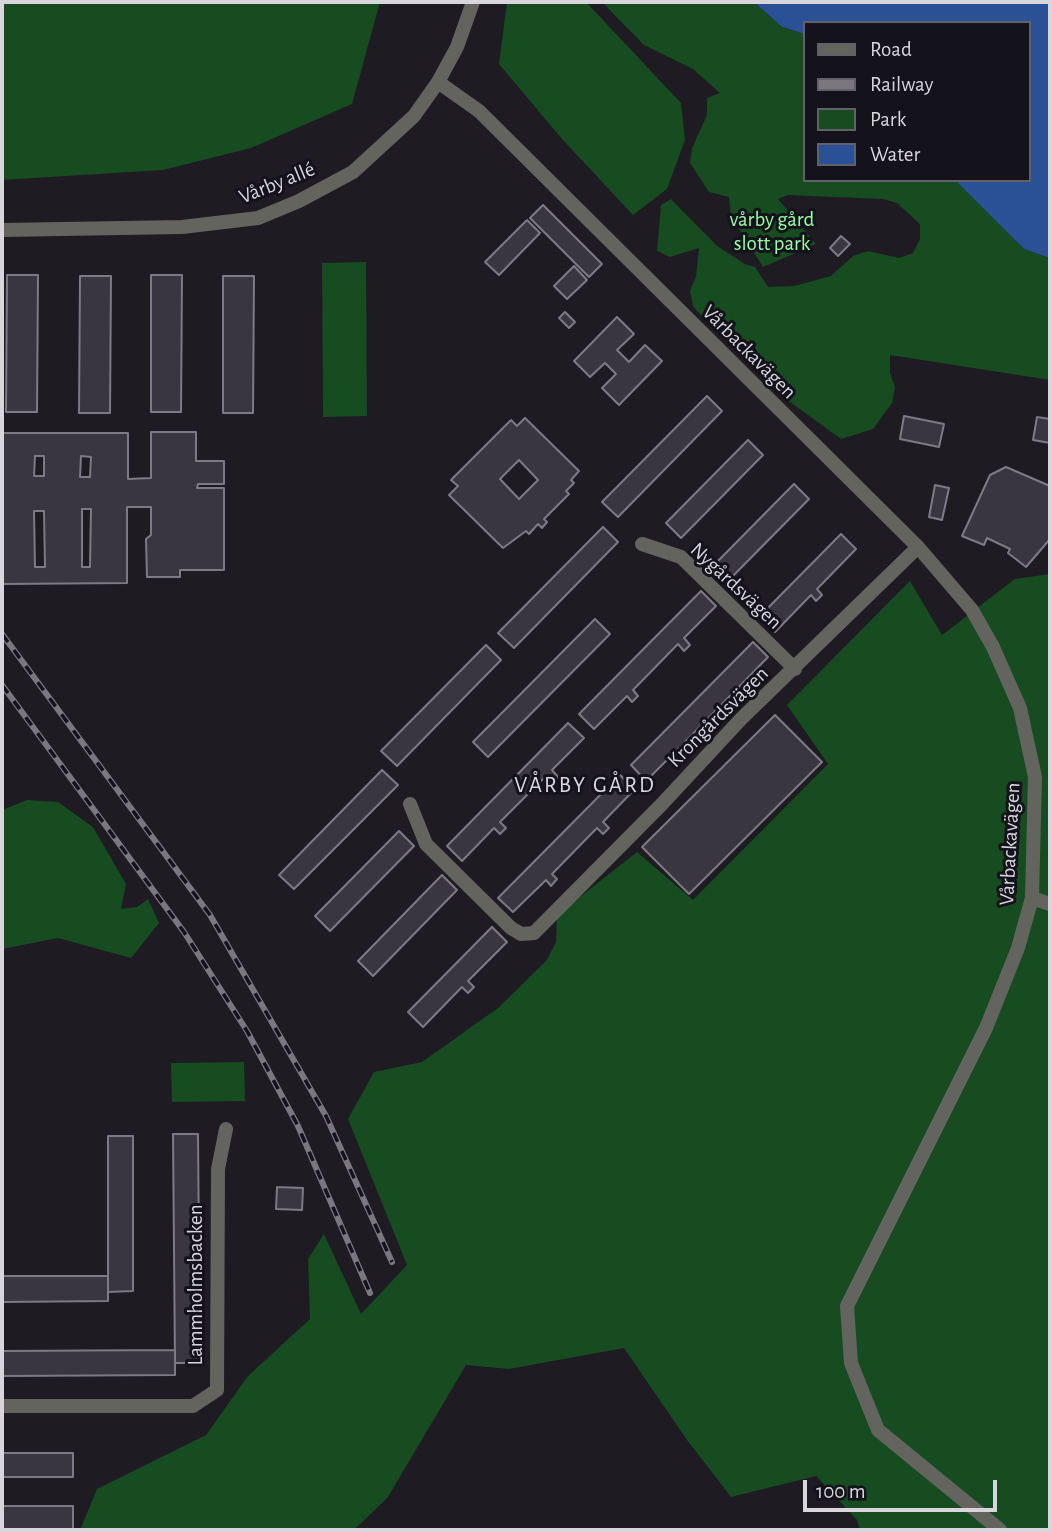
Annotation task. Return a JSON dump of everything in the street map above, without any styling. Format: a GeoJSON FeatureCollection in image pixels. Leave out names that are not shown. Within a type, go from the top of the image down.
{"type":"FeatureCollection","features":[{"type":"Feature","properties":{"kind":"street","name":"Vårby allé"},"geometry":{"type":"LineString","coordinates":[[2,230],[182,228],[258,218],[299,201],[353,172],[414,116],[438,82],[457,47],[473,2]]}},
{"type":"Feature","properties":{"kind":"street","name":"Vårbackavägen"},"geometry":{"type":"LineString","coordinates":[[438,82],[479,111],[918,547],[972,610],[993,647],[1020,708],[1035,777],[1032,898],[1018,948],[986,1028],[846,1306],[851,1363],[878,1430],[1000,1530]]}},
{"type":"Feature","properties":{"kind":"street","name":"Nygårdsvägen"},"geometry":{"type":"LineString","coordinates":[[642,544],[681,558],[794,669]]}},
{"type":"Feature","properties":{"kind":"street","name":"Krongårdsvägen"},"geometry":{"type":"LineString","coordinates":[[410,804],[426,844],[511,928],[521,934],[534,933],[662,804],[741,719],[918,547]]}},
{"type":"Feature","properties":{"kind":"street"},"geometry":{"type":"LineString","coordinates":[[1032,898],[1050,904]]}},
{"type":"Feature","properties":{"kind":"street","name":"Lammholmsbacken"},"geometry":{"type":"LineString","coordinates":[[2,1406],[192,1406],[217,1390],[218,1169],[226,1129]]}},
{"type":"Feature","properties":{"kind":"green space"},"geometry":{"type":"Polygon","coordinates":[[[2,2],[380,2],[352,104],[251,148],[163,170],[2,180],[2,2]]]}},
{"type":"Feature","properties":{"kind":"green space"},"geometry":{"type":"Polygon","coordinates":[[[507,2],[586,2],[681,103],[685,140],[667,189],[633,215],[562,139],[499,64],[507,2]]]}},
{"type":"Feature","properties":{"kind":"green space","name":"vårby gård slott park"},"geometry":{"type":"Polygon","coordinates":[[[602,2],[754,2],[782,27],[804,34],[804,182],[959,182],[1024,249],[1050,258],[1050,380],[890,355],[890,373],[895,387],[892,403],[873,429],[841,439],[779,394],[754,345],[703,318],[693,306],[690,291],[696,276],[699,248],[670,257],[657,251],[661,205],[671,199],[717,246],[745,264],[755,267],[768,287],[794,286],[831,276],[853,256],[868,251],[899,258],[913,253],[920,239],[920,224],[897,203],[883,199],[788,195],[778,199],[816,244],[763,267],[731,216],[729,197],[709,192],[690,163],[692,148],[707,115],[707,98],[720,93],[693,69],[644,45],[602,2]]]}},
{"type":"Feature","properties":{"kind":"green space"},"geometry":{"type":"Polygon","coordinates":[[[366,262],[367,416],[323,417],[322,263],[366,262]]]}},
{"type":"Feature","properties":{"kind":"green space"},"geometry":{"type":"Polygon","coordinates":[[[1050,574],[1050,1530],[860,1530],[857,1520],[816,1476],[731,1497],[687,1440],[624,1348],[509,1369],[466,1365],[388,1497],[354,1530],[80,1530],[97,1489],[206,1435],[248,1376],[310,1319],[308,1259],[324,1234],[361,1314],[407,1265],[348,1119],[374,1072],[422,1062],[498,1008],[547,960],[556,942],[557,915],[637,852],[693,900],[828,764],[787,705],[910,581],[942,635],[1015,579],[1050,574]]]}},
{"type":"Feature","properties":{"kind":"green space"},"geometry":{"type":"Polygon","coordinates":[[[27,800],[58,802],[93,827],[126,884],[121,909],[137,907],[148,899],[159,923],[131,958],[58,938],[2,949],[2,810],[27,800]]]}},
{"type":"Feature","properties":{"kind":"green space"},"geometry":{"type":"Polygon","coordinates":[[[244,1062],[245,1101],[172,1102],[171,1063],[244,1062]]]}},
{"type":"Feature","properties":{"kind":"water"},"geometry":{"type":"Polygon","coordinates":[[[754,2],[1050,2],[1050,258],[1024,249],[957,182],[1031,182],[1031,21],[804,21],[804,34],[782,27],[754,2]]]}},
{"type":"Feature","properties":{"kind":"building"},"geometry":{"type":"Polygon","coordinates":[[[543,205],[602,264],[589,277],[530,218],[543,205]]]}},
{"type":"Feature","properties":{"kind":"building"},"geometry":{"type":"Polygon","coordinates":[[[527,220],[540,233],[499,275],[485,262],[527,220]]]}},
{"type":"Feature","properties":{"kind":"building"},"geometry":{"type":"Polygon","coordinates":[[[841,236],[850,244],[838,256],[830,248],[841,236]]]}},
{"type":"Feature","properties":{"kind":"building"},"geometry":{"type":"Polygon","coordinates":[[[574,266],[587,280],[567,299],[554,286],[574,266]]]}},
{"type":"Feature","properties":{"kind":"building"},"geometry":{"type":"Polygon","coordinates":[[[7,275],[38,275],[37,412],[6,412],[7,275]]]}},
{"type":"Feature","properties":{"kind":"building"},"geometry":{"type":"Polygon","coordinates":[[[151,275],[182,275],[181,412],[151,412],[151,275]]]}},
{"type":"Feature","properties":{"kind":"building"},"geometry":{"type":"Polygon","coordinates":[[[80,276],[111,276],[110,413],[79,413],[80,276]]]}},
{"type":"Feature","properties":{"kind":"building"},"geometry":{"type":"Polygon","coordinates":[[[223,276],[254,276],[253,413],[223,413],[223,276]]]}},
{"type":"Feature","properties":{"kind":"building"},"geometry":{"type":"Polygon","coordinates":[[[565,312],[575,322],[569,328],[559,318],[565,312]]]}},
{"type":"Feature","properties":{"kind":"building"},"geometry":{"type":"Polygon","coordinates":[[[617,317],[634,334],[617,350],[629,362],[645,345],[662,361],[619,405],[602,388],[616,374],[605,363],[590,377],[574,361],[617,317]]]}},
{"type":"Feature","properties":{"kind":"building"},"geometry":{"type":"Polygon","coordinates":[[[707,396],[722,411],[618,517],[602,502],[707,396]]]}},
{"type":"Feature","properties":{"kind":"building"},"geometry":{"type":"Polygon","coordinates":[[[904,416],[944,424],[939,447],[900,439],[904,416]]]}},
{"type":"Feature","properties":{"kind":"building"},"geometry":{"type":"Polygon","coordinates":[[[1037,417],[1050,419],[1050,443],[1033,440],[1037,417]]]}},
{"type":"Feature","properties":{"kind":"building"},"geometry":{"type":"Polygon","coordinates":[[[525,418],[579,471],[571,480],[574,483],[566,491],[569,494],[544,519],[547,522],[542,528],[538,524],[529,534],[526,531],[503,548],[449,495],[458,486],[451,480],[511,420],[517,426],[525,418]],[[519,460],[500,479],[519,499],[538,480],[519,460]]]}},
{"type":"Feature","properties":{"kind":"building"},"geometry":{"type":"Polygon","coordinates":[[[151,432],[196,432],[196,461],[224,461],[224,484],[198,484],[197,488],[224,488],[224,570],[180,570],[180,577],[147,577],[146,539],[151,535],[151,507],[127,507],[127,583],[2,584],[2,433],[128,433],[128,479],[151,478],[151,432]],[[35,456],[34,476],[44,476],[44,456],[35,456]],[[81,456],[80,477],[90,477],[91,457],[81,456]],[[82,509],[82,567],[90,567],[91,509],[82,509]],[[34,511],[35,567],[45,567],[44,511],[34,511]]]}},
{"type":"Feature","properties":{"kind":"building"},"geometry":{"type":"Polygon","coordinates":[[[748,440],[763,455],[681,538],[666,523],[748,440]]]}},
{"type":"Feature","properties":{"kind":"building"},"geometry":{"type":"Polygon","coordinates":[[[1006,467],[1050,486],[1050,539],[1026,567],[1008,553],[1010,549],[987,538],[984,545],[962,536],[990,475],[1006,467]]]}},
{"type":"Feature","properties":{"kind":"building"},"geometry":{"type":"Polygon","coordinates":[[[794,484],[809,499],[727,582],[712,567],[794,484]]]}},
{"type":"Feature","properties":{"kind":"building"},"geometry":{"type":"Polygon","coordinates":[[[935,485],[949,488],[942,520],[929,517],[935,485]]]}},
{"type":"Feature","properties":{"kind":"building"},"geometry":{"type":"Polygon","coordinates":[[[603,527],[618,542],[514,648],[498,633],[603,527]]]}},
{"type":"Feature","properties":{"kind":"building"},"geometry":{"type":"Polygon","coordinates":[[[841,534],[856,549],[817,589],[822,595],[816,601],[811,595],[775,632],[759,617],[841,534]]]}},
{"type":"Feature","properties":{"kind":"building"},"geometry":{"type":"Polygon","coordinates":[[[701,591],[716,606],[684,638],[690,645],[684,651],[678,644],[633,690],[638,696],[632,702],[627,696],[594,729],[579,714],[701,591]]]}},
{"type":"Feature","properties":{"kind":"building"},"geometry":{"type":"Polygon","coordinates":[[[595,619],[610,634],[488,757],[473,742],[595,619]]]}},
{"type":"Feature","properties":{"kind":"building"},"geometry":{"type":"Polygon","coordinates":[[[753,642],[768,657],[736,690],[742,696],[736,703],[730,696],[685,742],[690,748],[684,754],[679,748],[646,781],[631,765],[753,642]]]}},
{"type":"Feature","properties":{"kind":"building"},"geometry":{"type":"Polygon","coordinates":[[[486,645],[501,660],[397,766],[381,751],[486,645]]]}},
{"type":"Feature","properties":{"kind":"building"},"geometry":{"type":"Polygon","coordinates":[[[775,715],[822,762],[689,894],[642,847],[775,715]]]}},
{"type":"Feature","properties":{"kind":"building"},"geometry":{"type":"Polygon","coordinates":[[[568,723],[584,738],[552,770],[558,777],[552,783],[546,776],[500,822],[506,828],[500,834],[494,828],[462,861],[447,846],[568,723]]]}},
{"type":"Feature","properties":{"kind":"building"},"geometry":{"type":"Polygon","coordinates":[[[382,770],[398,785],[294,889],[279,875],[382,770]]]}},
{"type":"Feature","properties":{"kind":"building"},"geometry":{"type":"Polygon","coordinates":[[[620,775],[635,789],[603,822],[609,828],[603,834],[597,828],[552,874],[557,879],[551,886],[546,880],[513,912],[498,898],[620,775]]]}},
{"type":"Feature","properties":{"kind":"building"},"geometry":{"type":"Polygon","coordinates":[[[399,831],[414,846],[330,931],[315,916],[399,831]]]}},
{"type":"Feature","properties":{"kind":"building"},"geometry":{"type":"Polygon","coordinates":[[[442,875],[457,890],[373,976],[358,961],[442,875]]]}},
{"type":"Feature","properties":{"kind":"building"},"geometry":{"type":"Polygon","coordinates":[[[492,927],[507,942],[468,981],[474,987],[468,993],[462,987],[423,1027],[408,1012],[492,927]]]}},
{"type":"Feature","properties":{"kind":"building"},"geometry":{"type":"Polygon","coordinates":[[[173,1134],[198,1134],[200,1363],[175,1363],[173,1134]]]}},
{"type":"Feature","properties":{"kind":"building"},"geometry":{"type":"Polygon","coordinates":[[[108,1136],[133,1136],[133,1291],[108,1292],[108,1136]]]}},
{"type":"Feature","properties":{"kind":"building"},"geometry":{"type":"Polygon","coordinates":[[[277,1187],[303,1188],[302,1210],[276,1209],[277,1187]]]}},
{"type":"Feature","properties":{"kind":"building"},"geometry":{"type":"Polygon","coordinates":[[[2,1276],[108,1276],[108,1301],[2,1302],[2,1276]]]}},
{"type":"Feature","properties":{"kind":"building"},"geometry":{"type":"Polygon","coordinates":[[[175,1350],[175,1375],[2,1376],[2,1351],[175,1350]]]}},
{"type":"Feature","properties":{"kind":"building"},"geometry":{"type":"Polygon","coordinates":[[[2,1453],[73,1453],[73,1477],[2,1477],[2,1453]]]}},
{"type":"Feature","properties":{"kind":"building"},"geometry":{"type":"Polygon","coordinates":[[[2,1506],[73,1506],[73,1530],[2,1530],[2,1506]]]}},
{"type":"Feature","properties":{"kind":"railway"},"geometry":{"type":"LineString","coordinates":[[2,634],[210,915],[326,1116],[392,1262]]}},
{"type":"Feature","properties":{"kind":"railway"},"geometry":{"type":"LineString","coordinates":[[2,685],[184,932],[247,1031],[298,1126],[370,1293]]}},
{"type":"Feature","properties":{"kind":"district","name":"VÅRBY GÅRD"},"geometry":{"type":"Point","coordinates":[585,785]}}]}
